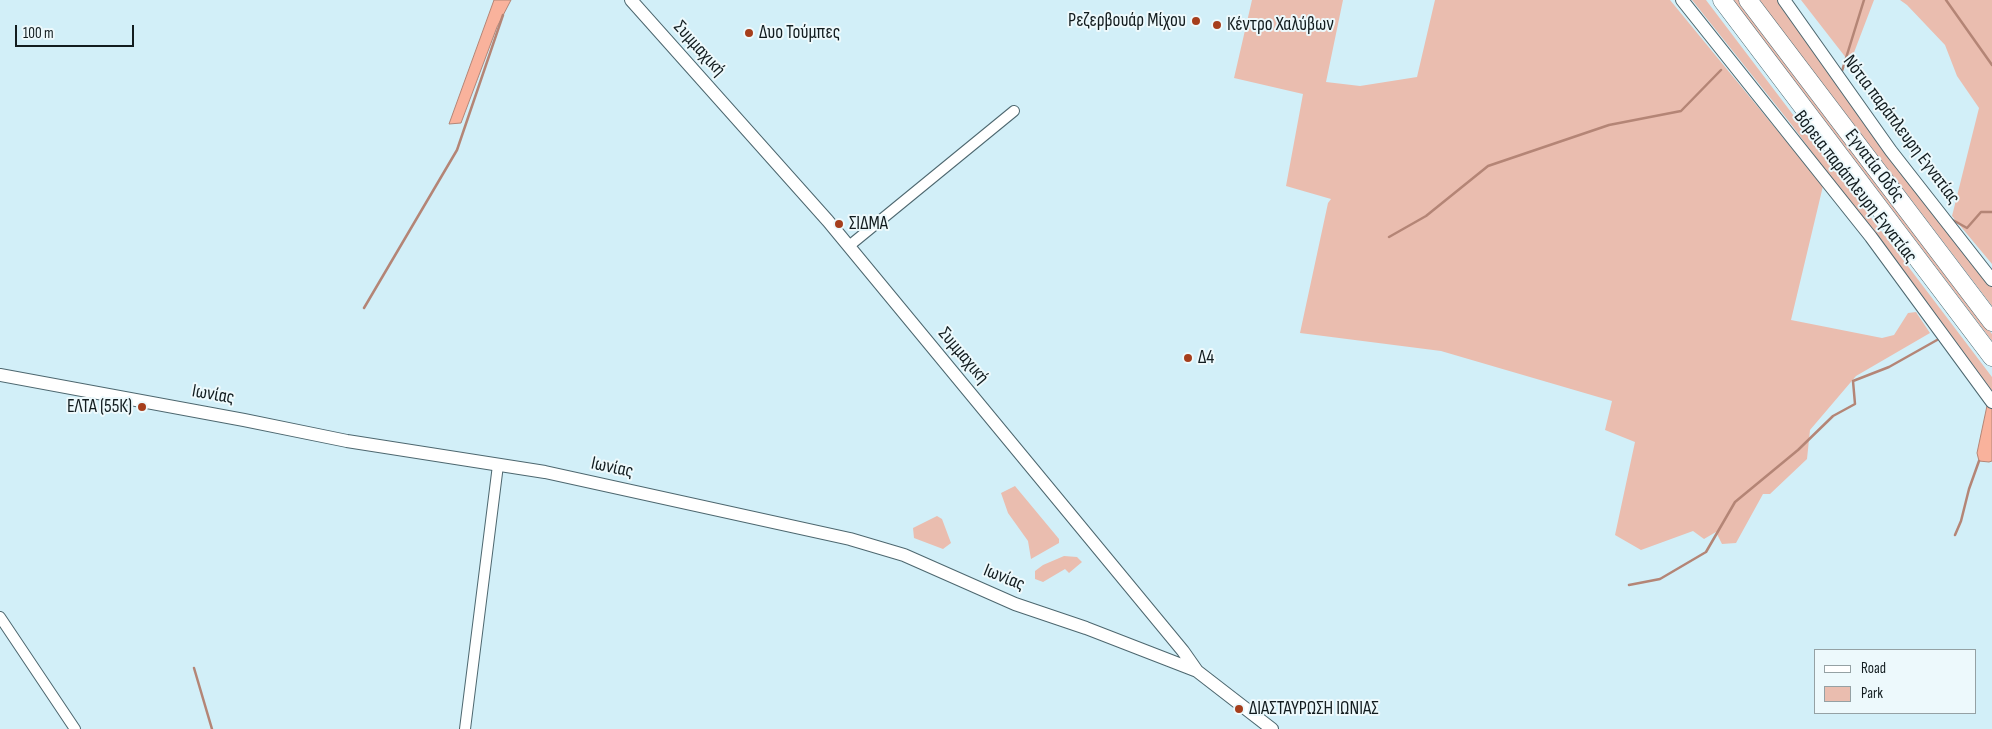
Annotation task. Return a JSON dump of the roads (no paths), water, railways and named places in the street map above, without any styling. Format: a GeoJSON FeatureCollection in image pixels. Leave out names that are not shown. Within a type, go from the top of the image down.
{"type":"FeatureCollection","features":[{"type":"Feature","properties":{"kind":"highway","name":"Εγνατία Οδός"},"geometry":{"type":"LineString","coordinates":[[1722,0],[1992,357]]}},
{"type":"Feature","properties":{"kind":"highway","name":"Εγνατία Οδός"},"geometry":{"type":"LineString","coordinates":[[1748,0],[1992,322]]}},
{"type":"Feature","properties":{"kind":"street","name":"Συμμαχική"},"geometry":{"type":"LineString","coordinates":[[631,0],[849,246],[1183,651],[1197,671],[1272,729]]}},
{"type":"Feature","properties":{"kind":"street","name":"Βόρεια παράπλευρη Εγνατίας"},"geometry":{"type":"LineString","coordinates":[[1682,0],[1871,237],[1992,402]]}},
{"type":"Feature","properties":{"kind":"street","name":"Νότια παράπλευρη Εγνατίας"},"geometry":{"type":"LineString","coordinates":[[1784,0],[1886,144],[1992,280]]}},
{"type":"Feature","properties":{"kind":"street"},"geometry":{"type":"LineString","coordinates":[[849,246],[1014,111]]}},
{"type":"Feature","properties":{"kind":"street","name":"Ιωνίας"},"geometry":{"type":"LineString","coordinates":[[0,375],[347,441],[545,472],[850,539],[904,556],[1015,604],[1086,628],[1197,671]]}},
{"type":"Feature","properties":{"kind":"street"},"geometry":{"type":"LineString","coordinates":[[465,729],[498,465]]}},
{"type":"Feature","properties":{"kind":"street"},"geometry":{"type":"LineString","coordinates":[[0,617],[75,729]]}},
{"type":"Feature","properties":{"kind":"street"},"geometry":{"type":"LineString","coordinates":[[1172,662],[1177,660],[1183,651]]}},
{"type":"Feature","properties":{"kind":"waterway"},"geometry":{"type":"LineString","coordinates":[[1842,71],[1864,0]]}},
{"type":"Feature","properties":{"kind":"waterway"},"geometry":{"type":"LineString","coordinates":[[1946,0],[1992,65]]}},
{"type":"Feature","properties":{"kind":"waterway"},"geometry":{"type":"LineString","coordinates":[[364,308],[457,150],[503,15]]}},
{"type":"Feature","properties":{"kind":"waterway"},"geometry":{"type":"LineString","coordinates":[[1389,237],[1426,216],[1488,166],[1609,125],[1681,111],[1721,70]]}},
{"type":"Feature","properties":{"kind":"waterway"},"geometry":{"type":"LineString","coordinates":[[1951,219],[1967,228],[1981,212],[1992,212]]}},
{"type":"Feature","properties":{"kind":"waterway"},"geometry":{"type":"LineString","coordinates":[[1629,585],[1660,579],[1706,552],[1735,502],[1798,450],[1833,416],[1855,404],[1853,381],[1889,367],[1937,340]]}},
{"type":"Feature","properties":{"kind":"waterway"},"geometry":{"type":"LineString","coordinates":[[1955,535],[1979,461]]}},
{"type":"Feature","properties":{"kind":"waterway"},"geometry":{"type":"LineString","coordinates":[[194,668],[212,729]]}},
{"type":"Feature","properties":{"kind":"place","name":"Ρεζερβουάρ Μίχου"},"geometry":{"type":"Point","coordinates":[1196,21]}},
{"type":"Feature","properties":{"kind":"place","name":"Κέντρο Χαλύβων"},"geometry":{"type":"Point","coordinates":[1217,25]}},
{"type":"Feature","properties":{"kind":"place","name":"Δυο Τούμπες"},"geometry":{"type":"Point","coordinates":[749,33]}},
{"type":"Feature","properties":{"kind":"place","name":"ΣΙΔΜΑ"},"geometry":{"type":"Point","coordinates":[839,224]}},
{"type":"Feature","properties":{"kind":"place","name":"Δ4"},"geometry":{"type":"Point","coordinates":[1188,358]}},
{"type":"Feature","properties":{"kind":"place","name":"ΕΛΤΑ (55Κ)"},"geometry":{"type":"Point","coordinates":[142,407]}},
{"type":"Feature","properties":{"kind":"place","name":"ΔΙΑΣΤΑΥΡΩΣΗ ΙΩΝΙΑΣ"},"geometry":{"type":"Point","coordinates":[1239,709]}}]}
